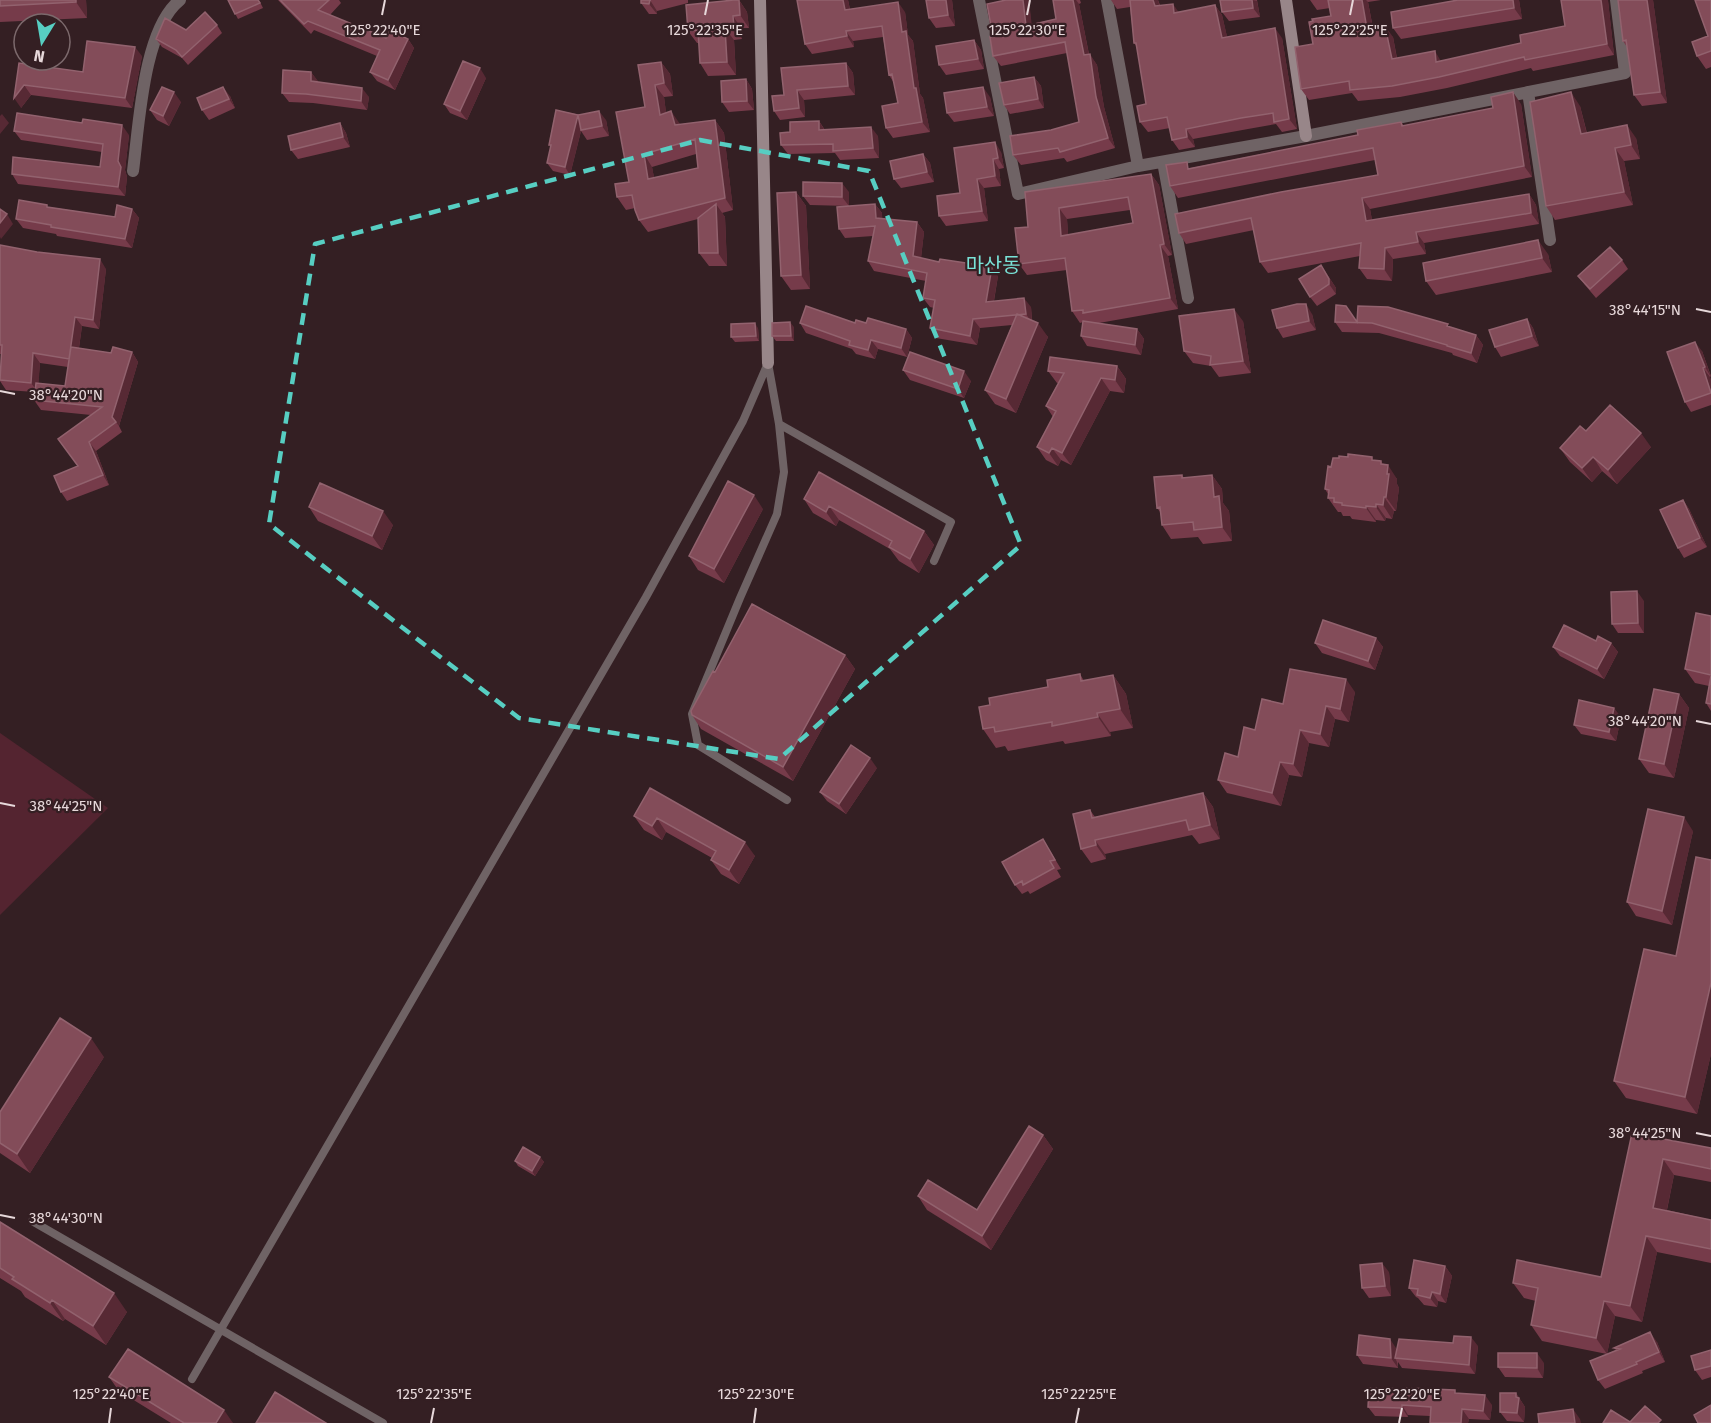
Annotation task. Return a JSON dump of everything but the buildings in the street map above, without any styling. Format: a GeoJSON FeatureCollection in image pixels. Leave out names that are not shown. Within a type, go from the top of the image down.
{"type":"FeatureCollection","features":[{"type":"Feature","properties":{"kind":"street"},"geometry":{"type":"LineString","coordinates":[[133,171],[146,70],[156,38],[171,8],[180,0]]}},
{"type":"Feature","properties":{"kind":"street"},"geometry":{"type":"LineString","coordinates":[[760,0],[768,363]]}},
{"type":"Feature","properties":{"kind":"street"},"geometry":{"type":"LineString","coordinates":[[979,0],[1018,194],[1138,166],[1306,136],[1625,73],[1616,0]]}},
{"type":"Feature","properties":{"kind":"street"},"geometry":{"type":"LineString","coordinates":[[1107,0],[1138,166]]}},
{"type":"Feature","properties":{"kind":"street"},"geometry":{"type":"LineString","coordinates":[[1286,0],[1306,136]]}},
{"type":"Feature","properties":{"kind":"street"},"geometry":{"type":"LineString","coordinates":[[1528,92],[1550,240]]}},
{"type":"Feature","properties":{"kind":"street"},"geometry":{"type":"LineString","coordinates":[[1163,162],[1188,298]]}},
{"type":"Feature","properties":{"kind":"lane"},"geometry":{"type":"LineString","coordinates":[[768,363],[779,424],[784,472],[777,514],[692,714],[698,745],[787,800]]}},
{"type":"Feature","properties":{"kind":"lane"},"geometry":{"type":"LineString","coordinates":[[192,1379],[640,607],[743,421],[768,363]]}},
{"type":"Feature","properties":{"kind":"lane"},"geometry":{"type":"LineString","coordinates":[[779,424],[951,522],[934,561]]}},
{"type":"Feature","properties":{"kind":"lane"},"geometry":{"type":"LineString","coordinates":[[33,1221],[382,1423]]}},
{"type":"Feature","properties":{"kind":"highlighted area"},"geometry":{"type":"Polygon","coordinates":[[[700,140],[869,171],[1021,545],[779,759],[519,718],[269,524],[315,244],[700,140]]]}},
{"type":"Feature","properties":{"kind":"shaded area"},"geometry":{"type":"Polygon","coordinates":[[[0,733],[108,808],[0,915],[0,733]]]}},
{"type":"Feature","properties":{"kind":"district","name":"마산동"},"geometry":{"type":"Point","coordinates":[993,265]}}]}
